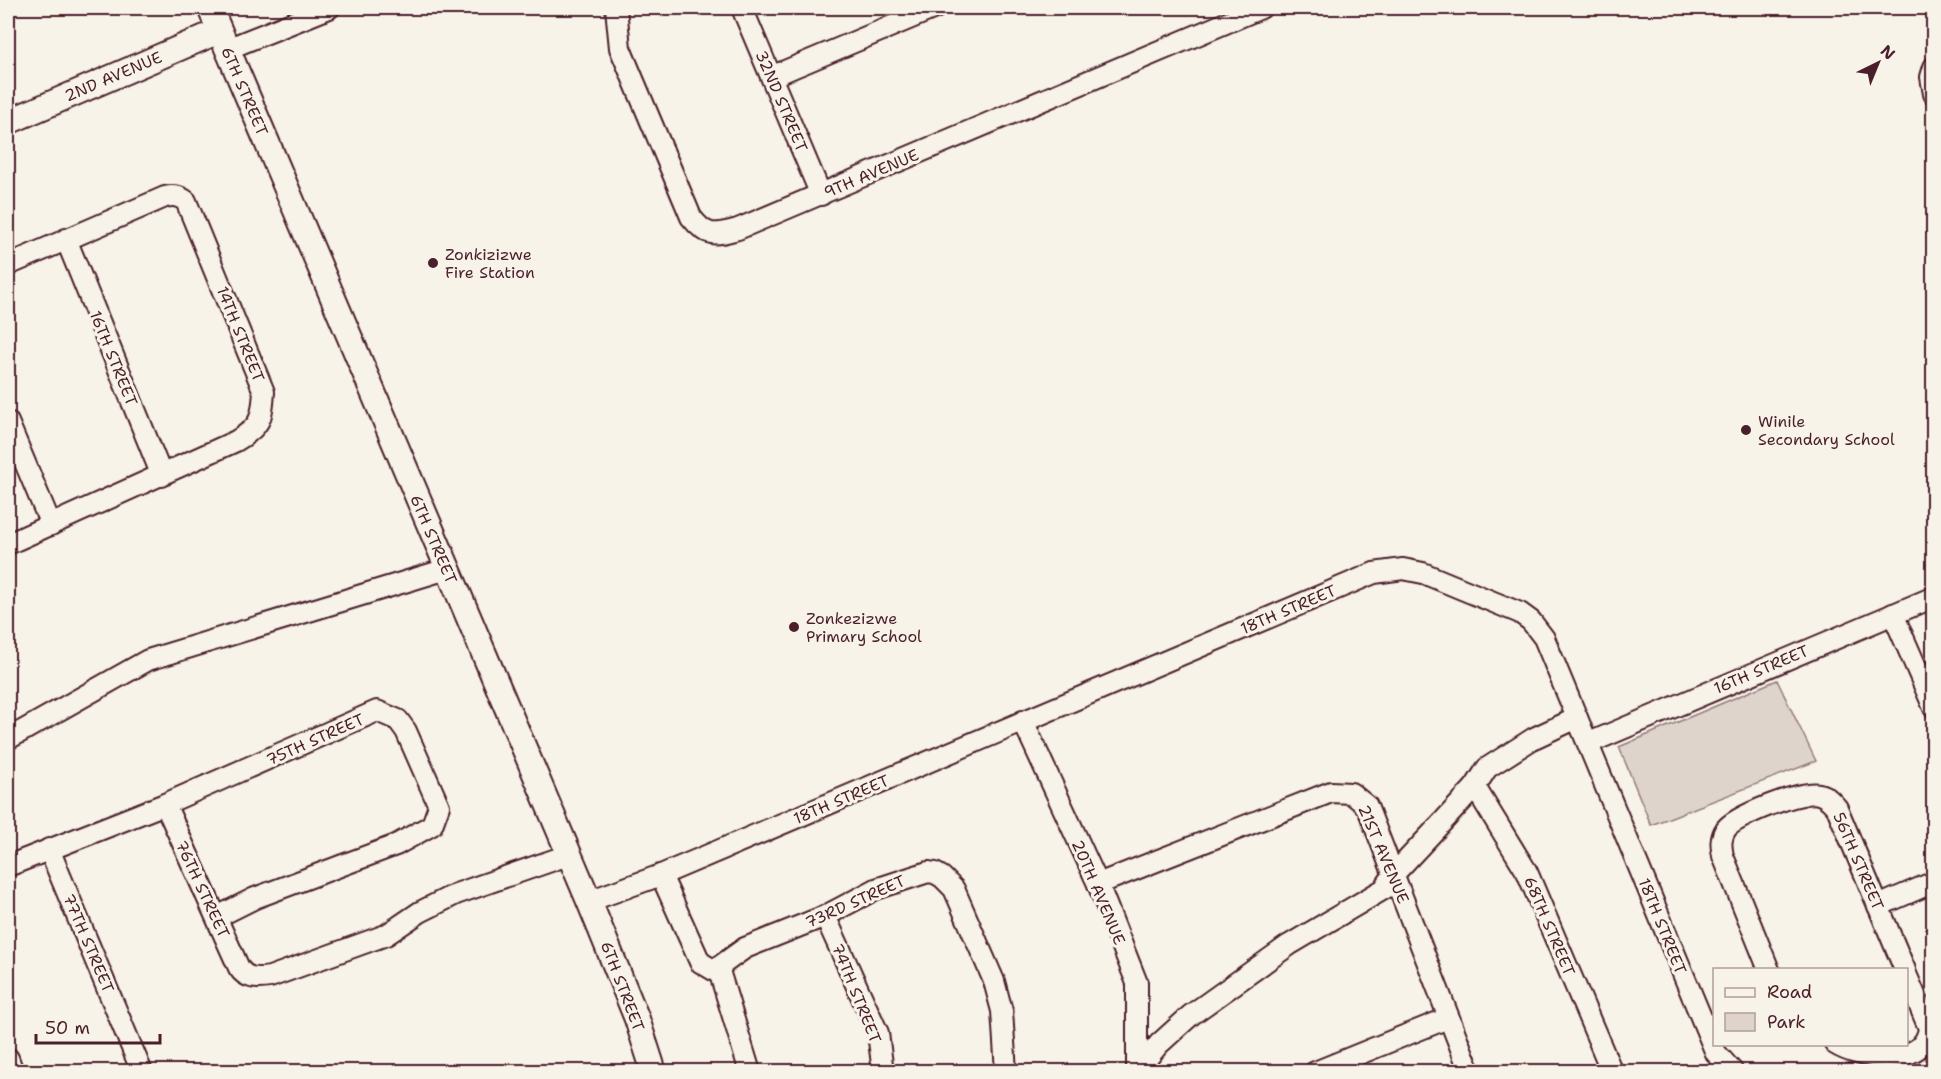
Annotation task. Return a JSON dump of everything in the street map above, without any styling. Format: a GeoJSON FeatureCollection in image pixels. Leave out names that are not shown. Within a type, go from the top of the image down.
{"type":"FeatureCollection","features":[{"type":"Feature","properties":{"kind":"street","name":"6TH STREET"},"geometry":{"type":"LineString","coordinates":[[210,8],[589,901],[637,1019],[654,1071]]}},
{"type":"Feature","properties":{"kind":"street"},"geometry":{"type":"LineString","coordinates":[[223,40],[329,8]]}},
{"type":"Feature","properties":{"kind":"street","name":"9TH AVENUE"},"geometry":{"type":"LineString","coordinates":[[616,8],[620,48],[691,217],[700,229],[710,234],[738,229],[1262,8]]}},
{"type":"Feature","properties":{"kind":"street","name":"32ND STREET"},"geometry":{"type":"LineString","coordinates":[[742,8],[773,76],[821,195]]}},
{"type":"Feature","properties":{"kind":"street"},"geometry":{"type":"LineString","coordinates":[[773,76],[935,8]]}},
{"type":"Feature","properties":{"kind":"street","name":"2ND AVENUE"},"geometry":{"type":"LineString","coordinates":[[8,122],[223,40]]}},
{"type":"Feature","properties":{"kind":"street"},"geometry":{"type":"LineString","coordinates":[[1932,68],[1934,94]]}},
{"type":"Feature","properties":{"kind":"street","name":"14TH STREET"},"geometry":{"type":"LineString","coordinates":[[8,265],[165,197],[177,196],[186,201],[264,392],[262,414],[258,425],[250,432],[162,476],[8,544]]}},
{"type":"Feature","properties":{"kind":"street","name":"16TH STREET"},"geometry":{"type":"LineString","coordinates":[[66,239],[162,476]]}},
{"type":"Feature","properties":{"kind":"street"},"geometry":{"type":"LineString","coordinates":[[8,422],[51,525]]}},
{"type":"Feature","properties":{"kind":"street","name":"18TH STREET"},"geometry":{"type":"LineString","coordinates":[[589,901],[661,875],[1374,573],[1403,568],[1423,573],[1505,605],[1531,621],[1544,638],[1707,1034],[1716,1053],[1734,1071]]}},
{"type":"Feature","properties":{"kind":"street"},"geometry":{"type":"LineString","coordinates":[[8,739],[148,660],[447,569]]}},
{"type":"Feature","properties":{"kind":"street","name":"16TH STREET"},"geometry":{"type":"LineString","coordinates":[[1589,743],[1934,597]]}},
{"type":"Feature","properties":{"kind":"street"},"geometry":{"type":"LineString","coordinates":[[1893,614],[1934,708]]}},
{"type":"Feature","properties":{"kind":"street","name":"75TH STREET"},"geometry":{"type":"LineString","coordinates":[[8,866],[165,804],[377,711],[398,720],[440,806],[432,825],[396,845],[255,898],[217,917]]}},
{"type":"Feature","properties":{"kind":"street"},"geometry":{"type":"LineString","coordinates":[[1137,1071],[1159,1044],[1184,1020],[1289,945],[1384,889],[1394,874],[1475,787],[1487,768],[1534,738],[1577,718]]}},
{"type":"Feature","properties":{"kind":"street","name":"20TH AVENUE"},"geometry":{"type":"LineString","coordinates":[[1023,721],[1098,884],[1137,983],[1137,1071]]}},
{"type":"Feature","properties":{"kind":"street","name":"68TH STREET"},"geometry":{"type":"LineString","coordinates":[[1475,787],[1527,872],[1612,1071]]}},
{"type":"Feature","properties":{"kind":"street","name":"21ST AVENUE"},"geometry":{"type":"LineString","coordinates":[[1098,884],[1331,792],[1342,790],[1359,797],[1367,806],[1470,1071]]}},
{"type":"Feature","properties":{"kind":"street","name":"56TH STREET"},"geometry":{"type":"LineString","coordinates":[[1769,968],[1723,856],[1721,842],[1724,831],[1739,818],[1808,792],[1828,798],[1837,808],[1905,968]]}},
{"type":"Feature","properties":{"kind":"street","name":"76TH STREET"},"geometry":{"type":"LineString","coordinates":[[165,804],[242,973],[256,979],[270,977],[386,935],[420,912],[456,894],[568,855]]}},
{"type":"Feature","properties":{"kind":"street","name":"77TH STREET"},"geometry":{"type":"LineString","coordinates":[[49,849],[142,1071]]}},
{"type":"Feature","properties":{"kind":"street","name":"73RD STREET"},"geometry":{"type":"LineString","coordinates":[[720,974],[720,966],[745,948],[825,916],[876,888],[928,872],[942,877],[954,889],[994,981],[1002,1011],[1006,1071]]}},
{"type":"Feature","properties":{"kind":"street"},"geometry":{"type":"LineString","coordinates":[[661,875],[700,962],[720,974],[750,1071]]}},
{"type":"Feature","properties":{"kind":"street"},"geometry":{"type":"LineString","coordinates":[[1878,906],[1934,882]]}},
{"type":"Feature","properties":{"kind":"street","name":"74TH STREET"},"geometry":{"type":"LineString","coordinates":[[825,916],[878,1033],[883,1071]]}},
{"type":"Feature","properties":{"kind":"street"},"geometry":{"type":"LineString","coordinates":[[1840,1046],[1858,1055],[1877,1058],[1910,1053],[1923,1044],[1929,1028],[1908,979]]}},
{"type":"Feature","properties":{"kind":"street"},"geometry":{"type":"LineString","coordinates":[[1327,1069],[1448,1018]]}},
{"type":"Feature","properties":{"kind":"street"},"geometry":{"type":"LineString","coordinates":[[8,1058],[13,1071]]}},
{"type":"Feature","properties":{"kind":"green space"},"geometry":{"type":"Polygon","coordinates":[[[1777,680],[1816,761],[1651,825],[1619,747],[1777,680]]]}},
{"type":"Feature","properties":{"kind":"place","name":"Zonkizizwe Fire Station"},"geometry":{"type":"Point","coordinates":[433,263]}},
{"type":"Feature","properties":{"kind":"place","name":"Winile Secondary School"},"geometry":{"type":"Point","coordinates":[1746,430]}},
{"type":"Feature","properties":{"kind":"place","name":"Zonkezizwe Primary School"},"geometry":{"type":"Point","coordinates":[794,627]}}]}
